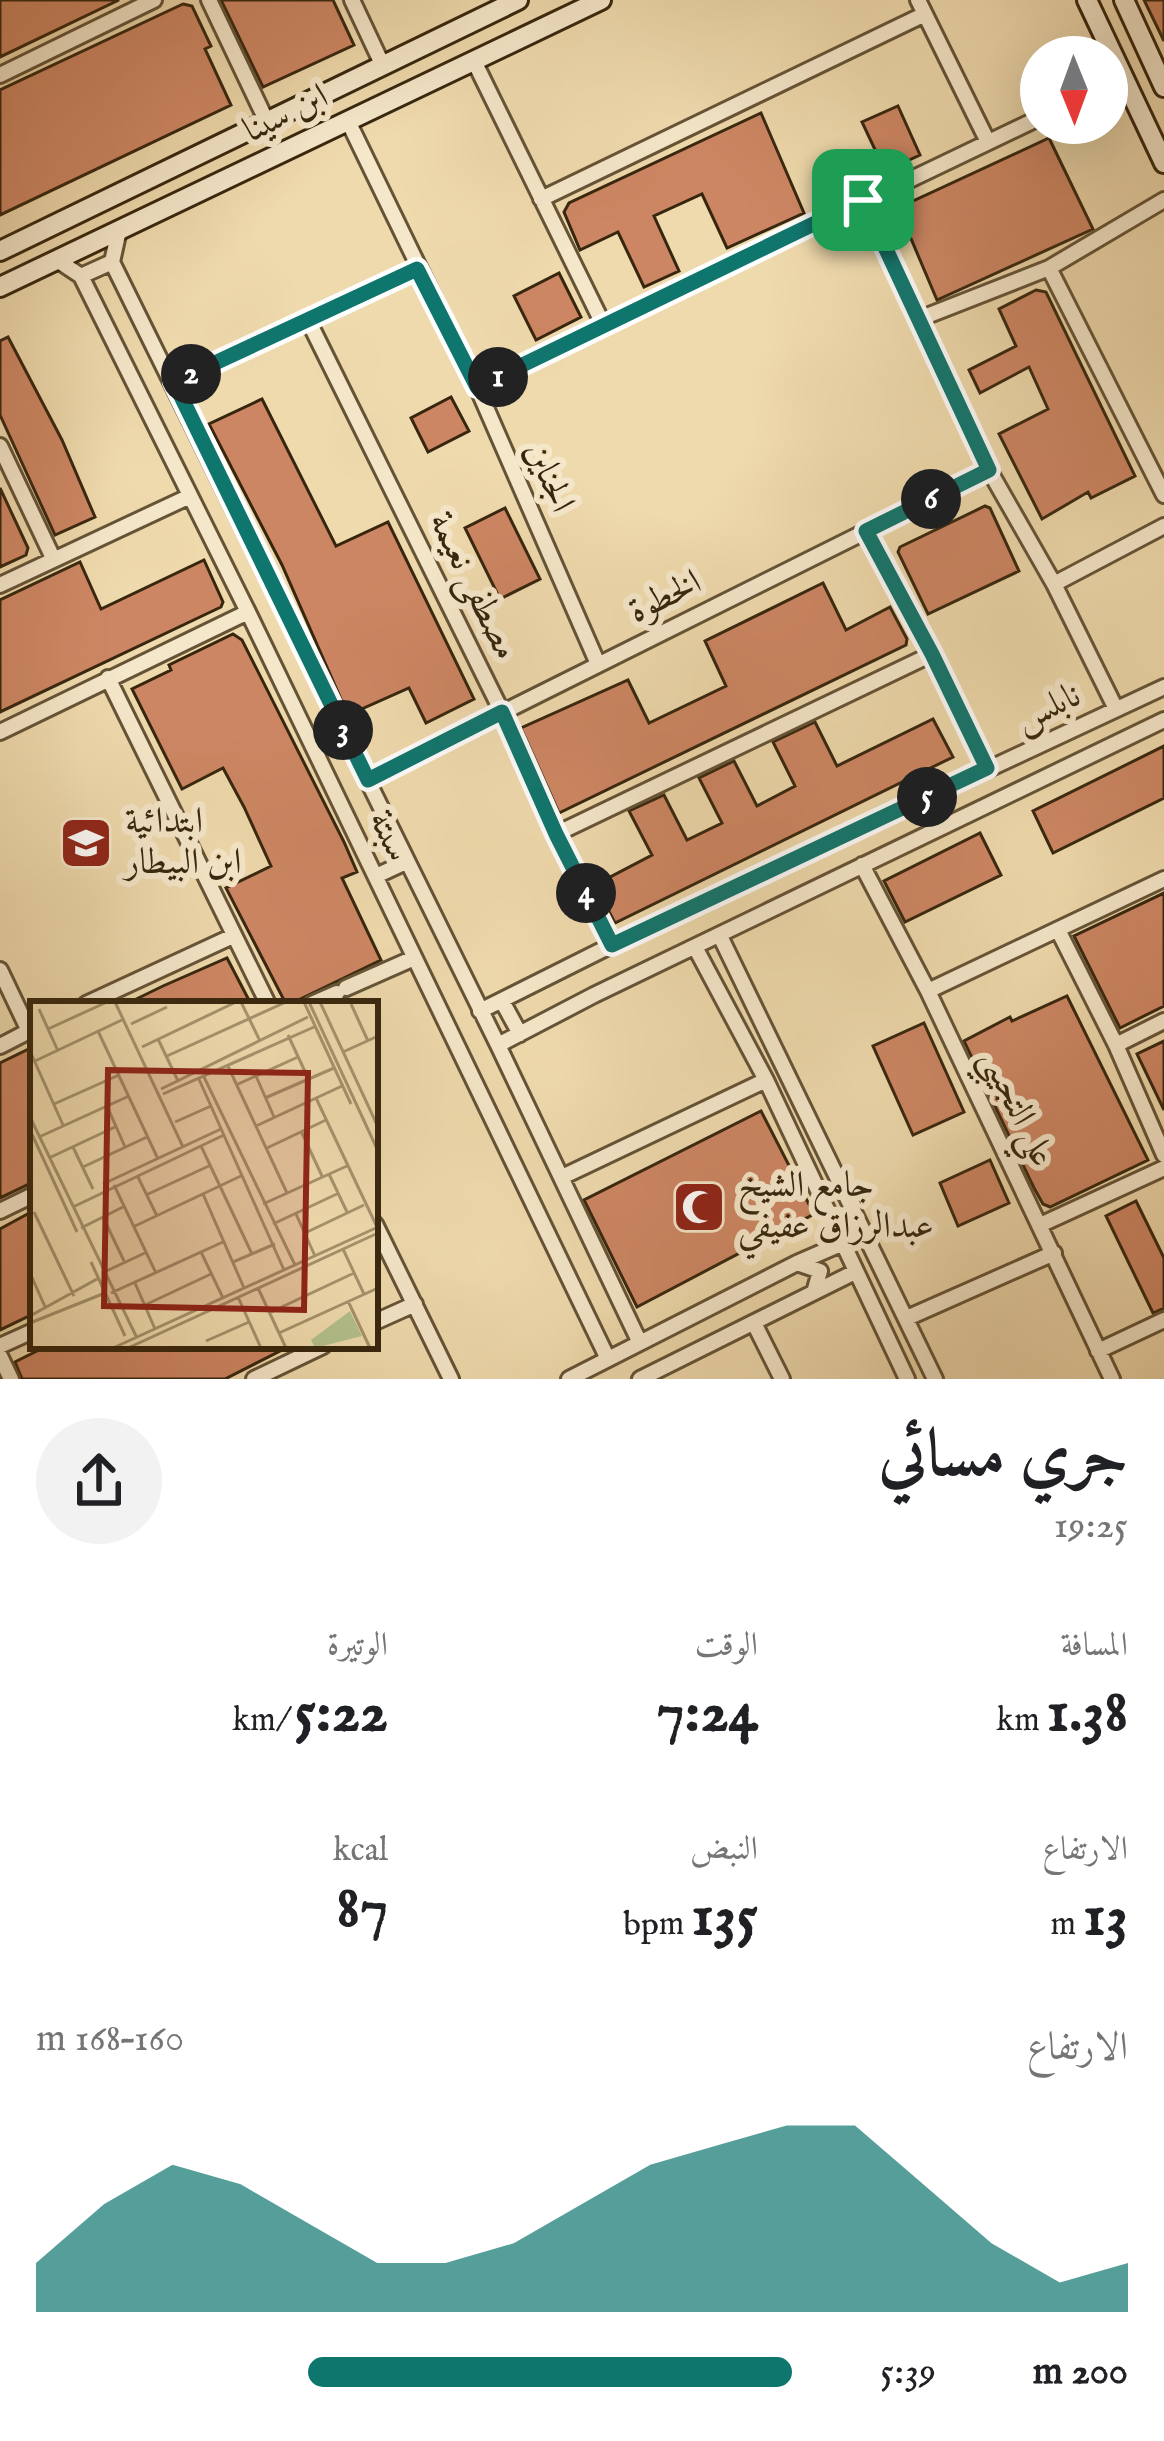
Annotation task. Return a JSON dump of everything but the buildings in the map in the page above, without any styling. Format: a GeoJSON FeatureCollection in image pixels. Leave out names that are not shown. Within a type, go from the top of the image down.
{"type":"FeatureCollection","features":[{"type":"Feature","properties":{"kind":"street"},"geometry":{"type":"LineString","coordinates":[[0,75],[154,0]]}},
{"type":"Feature","properties":{"kind":"street"},"geometry":{"type":"LineString","coordinates":[[209,0],[267,122]]}},
{"type":"Feature","properties":{"kind":"street"},"geometry":{"type":"LineString","coordinates":[[352,0],[383,66]]}},
{"type":"Feature","properties":{"kind":"street","name":"ابن سينا"},"geometry":{"type":"LineString","coordinates":[[0,250],[518,0]]}},
{"type":"Feature","properties":{"kind":"street","name":"ابن سينا"},"geometry":{"type":"LineString","coordinates":[[0,287],[601,0]]}},
{"type":"Feature","properties":{"kind":"street"},"geometry":{"type":"LineString","coordinates":[[1087,0],[1104,36]]}},
{"type":"Feature","properties":{"kind":"street"},"geometry":{"type":"LineString","coordinates":[[1124,0],[1163,81]]}},
{"type":"Feature","properties":{"kind":"street"},"geometry":{"type":"LineString","coordinates":[[542,200],[921,7],[987,140]]}},
{"type":"Feature","properties":{"kind":"street"},"geometry":{"type":"LineString","coordinates":[[474,61],[604,326]]}},
{"type":"Feature","properties":{"kind":"street"},"geometry":{"type":"LineString","coordinates":[[1128,85],[1164,163]]}},
{"type":"Feature","properties":{"kind":"street","name":"الجناين"},"geometry":{"type":"LineString","coordinates":[[348,121],[477,387],[598,664]]}},
{"type":"Feature","properties":{"kind":"street"},"geometry":{"type":"LineString","coordinates":[[477,387],[1020,126]]}},
{"type":"Feature","properties":{"kind":"street"},"geometry":{"type":"LineString","coordinates":[[863,200],[989,470],[1054,584],[1115,710]]}},
{"type":"Feature","properties":{"kind":"street"},"geometry":{"type":"LineString","coordinates":[[919,319],[1048,268],[1164,200]]}},
{"type":"Feature","properties":{"kind":"street"},"geometry":{"type":"LineString","coordinates":[[81,276],[112,262],[119,230]]}},
{"type":"Feature","properties":{"kind":"street","name":"سبتة"},"geometry":{"type":"LineString","coordinates":[[57,260],[81,276],[608,1359]]}},
{"type":"Feature","properties":{"kind":"street","name":"سبتة"},"geometry":{"type":"LineString","coordinates":[[112,262],[640,1343]]}},
{"type":"Feature","properties":{"kind":"street"},"geometry":{"type":"LineString","coordinates":[[1048,268],[1164,495]]}},
{"type":"Feature","properties":{"kind":"street"},"geometry":{"type":"LineString","coordinates":[[174,382],[417,269]]}},
{"type":"Feature","properties":{"kind":"street","name":"مصطفى نعيمة"},"geometry":{"type":"LineString","coordinates":[[308,320],[612,945]]}},
{"type":"Feature","properties":{"kind":"street"},"geometry":{"type":"LineString","coordinates":[[0,447],[53,558]]}},
{"type":"Feature","properties":{"kind":"street","name":"الخطوة"},"geometry":{"type":"LineString","coordinates":[[368,780],[989,470]]}},
{"type":"Feature","properties":{"kind":"street"},"geometry":{"type":"LineString","coordinates":[[0,585],[190,496]]}},
{"type":"Feature","properties":{"kind":"street"},"geometry":{"type":"LineString","coordinates":[[1054,584],[1164,526]]}},
{"type":"Feature","properties":{"kind":"street"},"geometry":{"type":"LineString","coordinates":[[866,531],[987,768]]}},
{"type":"Feature","properties":{"kind":"street"},"geometry":{"type":"LineString","coordinates":[[0,732],[248,612]]}},
{"type":"Feature","properties":{"kind":"street"},"geometry":{"type":"LineString","coordinates":[[556,834],[932,654]]}},
{"type":"Feature","properties":{"kind":"street"},"geometry":{"type":"LineString","coordinates":[[108,678],[266,1001]]}},
{"type":"Feature","properties":{"kind":"street","name":"نابلس"},"geometry":{"type":"LineString","coordinates":[[480,1011],[1164,686]]}},
{"type":"Feature","properties":{"kind":"street","name":"نابلس"},"geometry":{"type":"LineString","coordinates":[[498,1046],[1164,720]]}},
{"type":"Feature","properties":{"kind":"street"},"geometry":{"type":"LineString","coordinates":[[376,876],[406,862]]}},
{"type":"Feature","properties":{"kind":"street","name":"علي التجيبي"},"geometry":{"type":"LineString","coordinates":[[862,865],[928,991],[1112,1379]]}},
{"type":"Feature","properties":{"kind":"street"},"geometry":{"type":"LineString","coordinates":[[383,892],[413,878]]}},
{"type":"Feature","properties":{"kind":"street"},"geometry":{"type":"LineString","coordinates":[[928,991],[1164,879]]}},
{"type":"Feature","properties":{"kind":"street"},"geometry":{"type":"LineString","coordinates":[[1058,930],[1164,1155]]}},
{"type":"Feature","properties":{"kind":"street"},"geometry":{"type":"LineString","coordinates":[[92,1001],[232,936]]}},
{"type":"Feature","properties":{"kind":"street"},"geometry":{"type":"LineString","coordinates":[[720,936],[935,1379]]}},
{"type":"Feature","properties":{"kind":"street"},"geometry":{"type":"LineString","coordinates":[[695,947],[766,1080],[907,1379]]}},
{"type":"Feature","properties":{"kind":"street"},"geometry":{"type":"LineString","coordinates":[[707,969],[714,953],[730,956]]}},
{"type":"Feature","properties":{"kind":"street"},"geometry":{"type":"LineString","coordinates":[[319,1001],[414,958]]}},
{"type":"Feature","properties":{"kind":"street"},"geometry":{"type":"LineString","coordinates":[[0,970],[30,1028]]}},
{"type":"Feature","properties":{"kind":"street"},"geometry":{"type":"LineString","coordinates":[[502,1001],[520,1034]]}},
{"type":"Feature","properties":{"kind":"street"},"geometry":{"type":"LineString","coordinates":[[1116,1046],[1164,1022]]}},
{"type":"Feature","properties":{"kind":"street"},"geometry":{"type":"LineString","coordinates":[[0,1046],[30,1031]]}},
{"type":"Feature","properties":{"kind":"street"},"geometry":{"type":"LineString","coordinates":[[562,1177],[766,1080]]}},
{"type":"Feature","properties":{"kind":"street"},"geometry":{"type":"LineString","coordinates":[[1040,1225],[1164,1168]]}},
{"type":"Feature","properties":{"kind":"street"},"geometry":{"type":"LineString","coordinates":[[0,1210],[30,1196]]}},
{"type":"Feature","properties":{"kind":"street"},"geometry":{"type":"LineString","coordinates":[[378,1230],[452,1379]]}},
{"type":"Feature","properties":{"kind":"street"},"geometry":{"type":"LineString","coordinates":[[569,1379],[843,1243]]}},
{"type":"Feature","properties":{"kind":"street"},"geometry":{"type":"LineString","coordinates":[[907,1318],[1054,1253]]}},
{"type":"Feature","properties":{"kind":"street"},"geometry":{"type":"LineString","coordinates":[[797,1263],[820,1271],[815,1289]]}},
{"type":"Feature","properties":{"kind":"street"},"geometry":{"type":"LineString","coordinates":[[640,1379],[856,1272]]}},
{"type":"Feature","properties":{"kind":"street"},"geometry":{"type":"LineString","coordinates":[[378,1321],[415,1304]]}},
{"type":"Feature","properties":{"kind":"street"},"geometry":{"type":"LineString","coordinates":[[1098,1352],[1164,1320]]}},
{"type":"Feature","properties":{"kind":"street"},"geometry":{"type":"LineString","coordinates":[[754,1323],[782,1379]]}},
{"type":"Feature","properties":{"kind":"street"},"geometry":{"type":"LineString","coordinates":[[0,1346],[30,1331]]}},
{"type":"Feature","properties":{"kind":"street"},"geometry":{"type":"LineString","coordinates":[[254,1379],[302,1350]]}},
{"type":"Feature","properties":{"kind":"street"},"geometry":{"type":"LineString","coordinates":[[0,1356],[11,1379]]}},
{"type":"Feature","properties":{"kind":"place","name":"ابتدائية ابن البيطار"},"geometry":{"type":"Point","coordinates":[86,843]}},
{"type":"Feature","properties":{"kind":"place","name":"جامع الشيخ عبدالرزاق عفيفي"},"geometry":{"type":"Point","coordinates":[699,1207]}},
{"type":"Feature","properties":{"kind":"route"},"geometry":{"type":"LineString","coordinates":[[863,200],[989,470],[866,531],[987,768],[612,945],[502,712],[368,780],[174,382],[417,269],[477,387],[863,200]]}}]}
